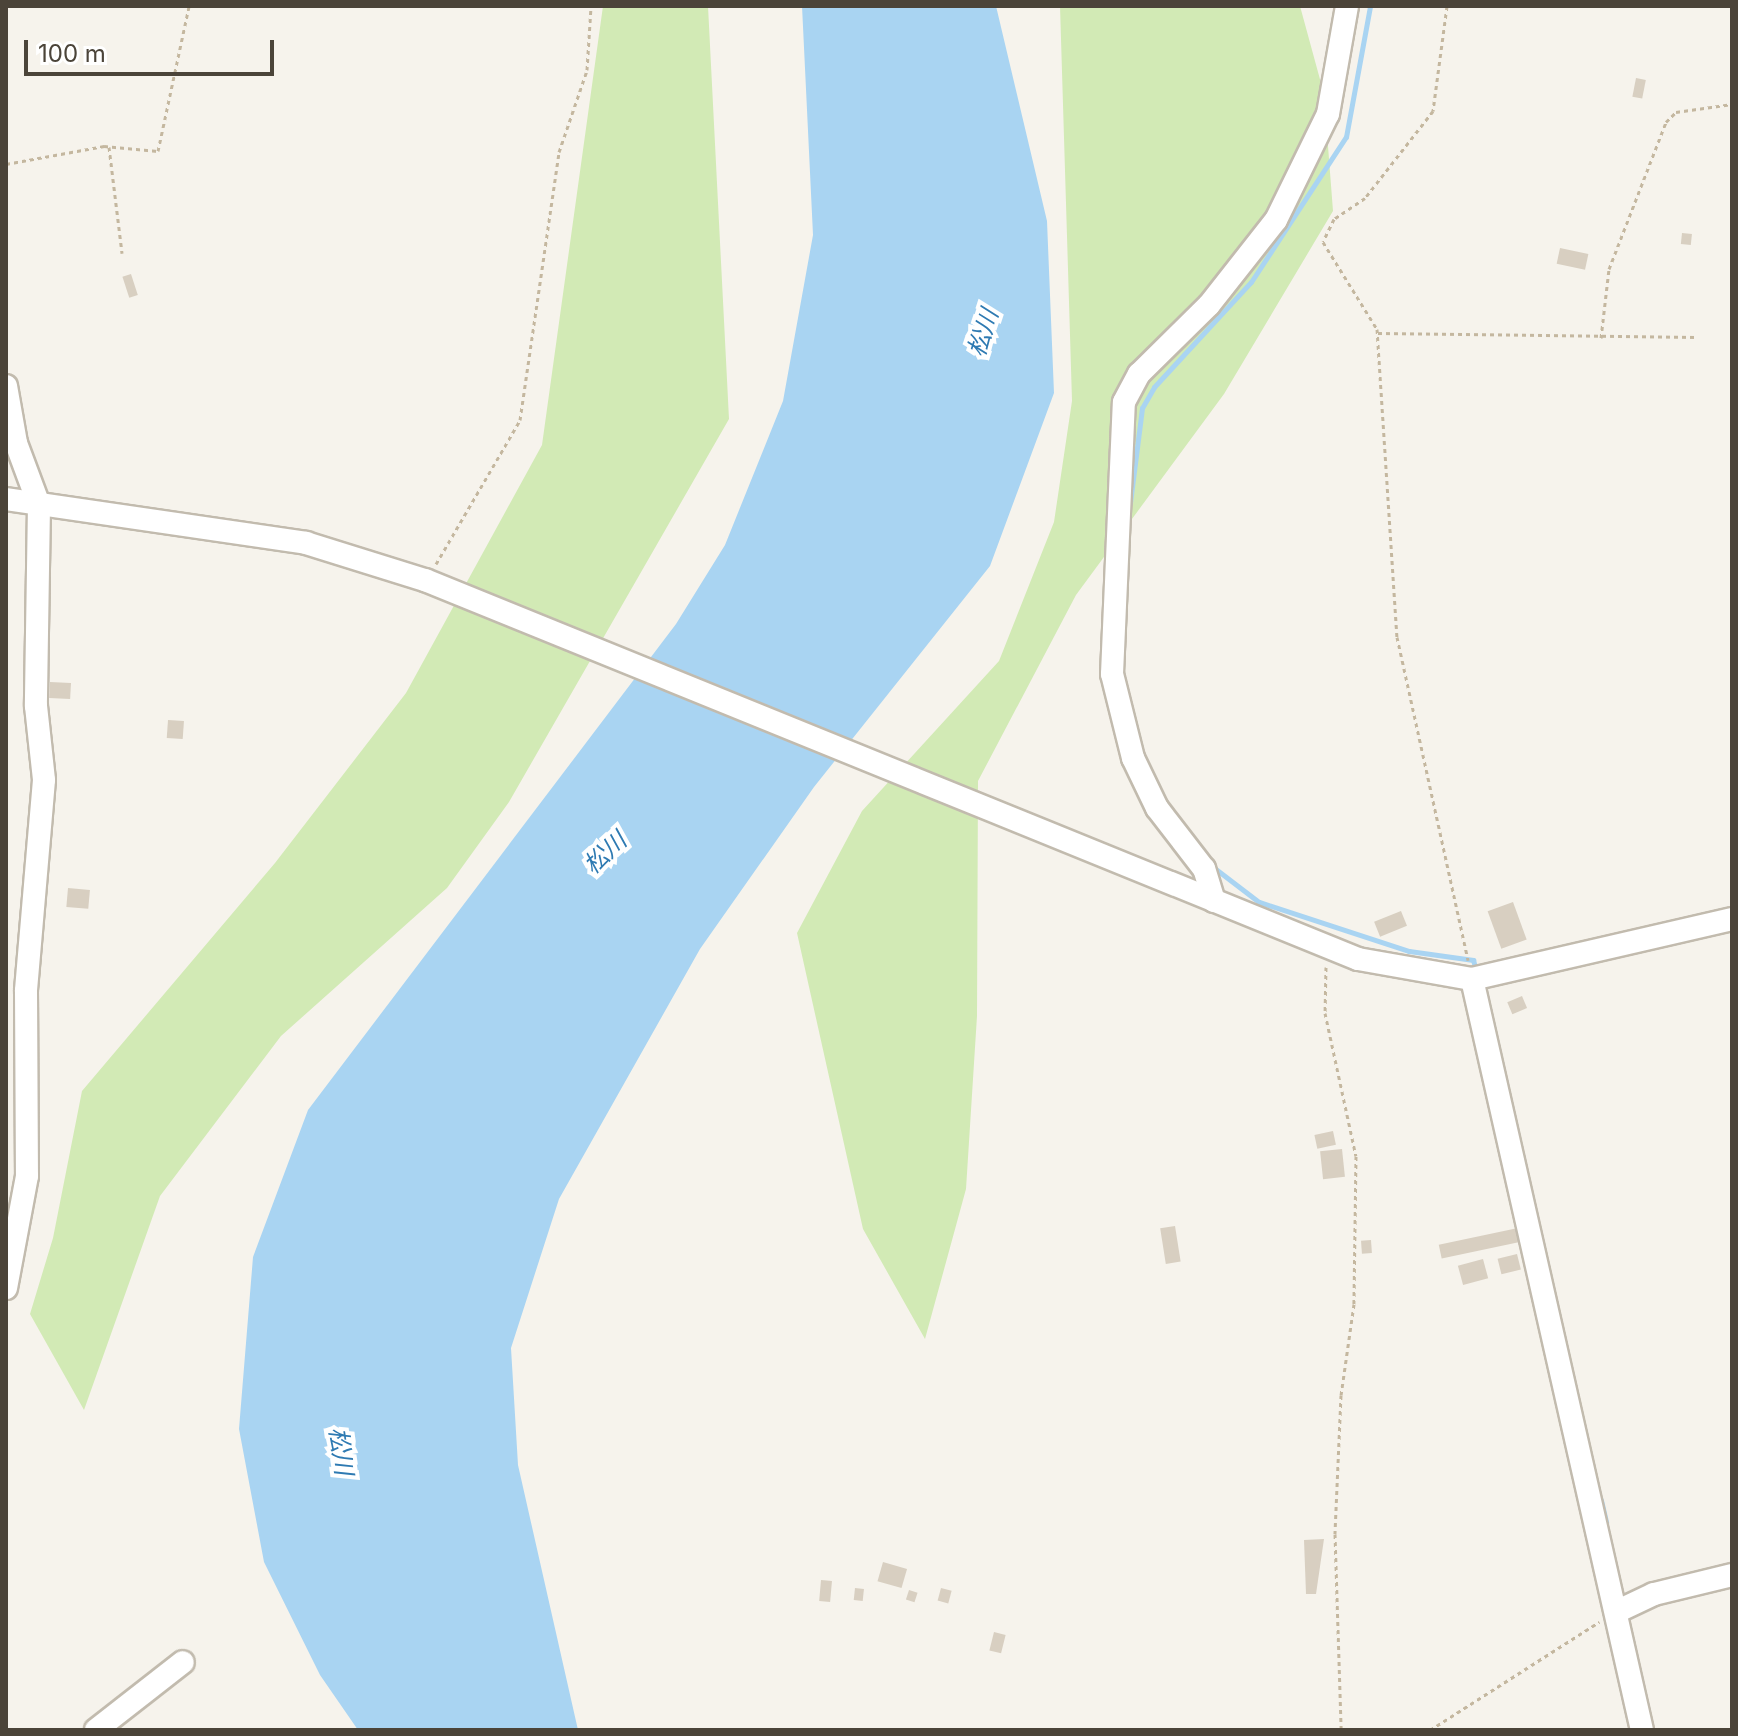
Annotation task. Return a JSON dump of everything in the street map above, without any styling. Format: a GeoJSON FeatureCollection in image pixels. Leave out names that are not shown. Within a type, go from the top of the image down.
{"type":"FeatureCollection","features":[{"type":"Feature","properties":{"kind":"street"},"geometry":{"type":"LineString","coordinates":[[1214,901],[1204,869],[1157,808],[1133,758],[1112,674],[1124,402],[1139,374],[1209,305],[1276,220],[1328,114],[1347,6]]}},
{"type":"Feature","properties":{"kind":"street"},"geometry":{"type":"LineString","coordinates":[[6,386],[37,502],[44,794],[26,991],[27,1176],[6,1288]]}},
{"type":"Feature","properties":{"kind":"street"},"geometry":{"type":"LineString","coordinates":[[6,499],[306,543],[425,580],[1330,948],[1427,975],[1472,979],[1732,919]]}},
{"type":"Feature","properties":{"kind":"street"},"geometry":{"type":"LineString","coordinates":[[1472,979],[1642,1730]]}},
{"type":"Feature","properties":{"kind":"street"},"geometry":{"type":"LineString","coordinates":[[1616,1612],[1654,1594],[1732,1575]]}},
{"type":"Feature","properties":{"kind":"street"},"geometry":{"type":"LineString","coordinates":[[96,1730],[183,1662]]}},
{"type":"Feature","properties":{"kind":"path"},"geometry":{"type":"LineString","coordinates":[[6,164],[109,147],[148,155],[161,146],[189,6]]}},
{"type":"Feature","properties":{"kind":"path"},"geometry":{"type":"LineString","coordinates":[[425,580],[520,420],[559,152],[587,70],[591,6]]}},
{"type":"Feature","properties":{"kind":"path"},"geometry":{"type":"LineString","coordinates":[[1447,6],[1433,111],[1365,198],[1334,219],[1323,242],[1378,333],[1397,637],[1472,979]]}},
{"type":"Feature","properties":{"kind":"path"},"geometry":{"type":"LineString","coordinates":[[1601,338],[1609,269],[1666,122],[1676,112],[1732,104]]}},
{"type":"Feature","properties":{"kind":"path"},"geometry":{"type":"LineString","coordinates":[[109,147],[122,253]]}},
{"type":"Feature","properties":{"kind":"path"},"geometry":{"type":"LineString","coordinates":[[1378,333],[1696,337]]}},
{"type":"Feature","properties":{"kind":"path"},"geometry":{"type":"LineString","coordinates":[[1330,948],[1325,1013],[1356,1156],[1354,1304],[1341,1395],[1335,1534],[1341,1730]]}},
{"type":"Feature","properties":{"kind":"path"},"geometry":{"type":"LineString","coordinates":[[1430,1730],[1616,1612]]}},
{"type":"Feature","properties":{"kind":"green space"},"geometry":{"type":"Polygon","coordinates":[[[603,6],[708,6],[729,419],[509,802],[447,888],[281,1036],[160,1196],[84,1410],[30,1314],[53,1238],[82,1091],[275,863],[406,693],[542,445],[603,6]]]}},
{"type":"Feature","properties":{"kind":"green space"},"geometry":{"type":"Polygon","coordinates":[[[1060,6],[1300,6],[1324,94],[1333,211],[1224,394],[1076,595],[978,781],[977,1016],[966,1189],[925,1339],[863,1229],[797,933],[862,811],[999,661],[1054,522],[1072,401],[1060,6]]]}},
{"type":"Feature","properties":{"kind":"water","name":"松川"},"geometry":{"type":"Polygon","coordinates":[[[802,6],[996,6],[1047,221],[1054,393],[990,566],[814,787],[700,949],[559,1199],[511,1348],[518,1465],[578,1730],[358,1730],[320,1675],[264,1562],[239,1429],[253,1257],[308,1110],[676,624],[725,545],[783,401],[813,235],[802,6]]]}},
{"type":"Feature","properties":{"kind":"building"},"geometry":{"type":"Polygon","coordinates":[[[1636,78],[1646,80],[1642,99],[1632,97],[1636,78]]]}},
{"type":"Feature","properties":{"kind":"building"},"geometry":{"type":"Polygon","coordinates":[[[1682,233],[1692,234],[1691,245],[1681,244],[1682,233]]]}},
{"type":"Feature","properties":{"kind":"building"},"geometry":{"type":"Polygon","coordinates":[[[1560,248],[1588,254],[1585,270],[1557,264],[1560,248]]]}},
{"type":"Feature","properties":{"kind":"building"},"geometry":{"type":"Polygon","coordinates":[[[131,274],[138,295],[129,298],[122,277],[131,274]]]}},
{"type":"Feature","properties":{"kind":"building"},"geometry":{"type":"Polygon","coordinates":[[[50,682],[71,683],[70,699],[49,698],[50,682]]]}},
{"type":"Feature","properties":{"kind":"building"},"geometry":{"type":"Polygon","coordinates":[[[168,720],[184,721],[183,739],[167,738],[168,720]]]}},
{"type":"Feature","properties":{"kind":"building"},"geometry":{"type":"Polygon","coordinates":[[[68,888],[90,890],[88,909],[66,907],[68,888]]]}},
{"type":"Feature","properties":{"kind":"building"},"geometry":{"type":"Polygon","coordinates":[[[1513,902],[1527,940],[1501,949],[1488,911],[1513,902]]]}},
{"type":"Feature","properties":{"kind":"building"},"geometry":{"type":"Polygon","coordinates":[[[1401,911],[1407,926],[1380,937],[1374,922],[1401,911]]]}},
{"type":"Feature","properties":{"kind":"building"},"geometry":{"type":"Polygon","coordinates":[[[1522,996],[1527,1008],[1512,1014],[1507,1002],[1522,996]]]}},
{"type":"Feature","properties":{"kind":"building"},"geometry":{"type":"Polygon","coordinates":[[[1333,1131],[1336,1145],[1317,1149],[1314,1135],[1333,1131]]]}},
{"type":"Feature","properties":{"kind":"building"},"geometry":{"type":"Polygon","coordinates":[[[1342,1149],[1345,1177],[1323,1179],[1320,1151],[1342,1149]]]}},
{"type":"Feature","properties":{"kind":"building"},"geometry":{"type":"Polygon","coordinates":[[[1175,1226],[1181,1262],[1166,1264],[1160,1228],[1175,1226]]]}},
{"type":"Feature","properties":{"kind":"building"},"geometry":{"type":"Polygon","coordinates":[[[1518,1228],[1521,1242],[1442,1259],[1439,1245],[1518,1228]]]}},
{"type":"Feature","properties":{"kind":"building"},"geometry":{"type":"Polygon","coordinates":[[[1371,1240],[1372,1253],[1362,1254],[1361,1241],[1371,1240]]]}},
{"type":"Feature","properties":{"kind":"building"},"geometry":{"type":"Polygon","coordinates":[[[1517,1254],[1521,1270],[1501,1274],[1498,1259],[1517,1254]]]}},
{"type":"Feature","properties":{"kind":"building"},"geometry":{"type":"Polygon","coordinates":[[[1483,1259],[1488,1278],[1463,1285],[1458,1266],[1483,1259]]]}},
{"type":"Feature","properties":{"kind":"building"},"geometry":{"type":"Polygon","coordinates":[[[1324,1539],[1316,1594],[1306,1594],[1304,1540],[1324,1539]]]}},
{"type":"Feature","properties":{"kind":"building"},"geometry":{"type":"Polygon","coordinates":[[[883,1562],[907,1569],[902,1588],[877,1581],[883,1562]]]}},
{"type":"Feature","properties":{"kind":"building"},"geometry":{"type":"Polygon","coordinates":[[[821,1580],[832,1581],[830,1602],[819,1601],[821,1580]]]}},
{"type":"Feature","properties":{"kind":"building"},"geometry":{"type":"Polygon","coordinates":[[[855,1588],[864,1589],[863,1601],[854,1600],[855,1588]]]}},
{"type":"Feature","properties":{"kind":"building"},"geometry":{"type":"Polygon","coordinates":[[[941,1588],[952,1591],[948,1603],[938,1601],[941,1588]]]}},
{"type":"Feature","properties":{"kind":"building"},"geometry":{"type":"Polygon","coordinates":[[[909,1590],[918,1593],[914,1602],[906,1600],[909,1590]]]}},
{"type":"Feature","properties":{"kind":"building"},"geometry":{"type":"Polygon","coordinates":[[[994,1632],[1006,1635],[1001,1653],[989,1650],[994,1632]]]}},
{"type":"Feature","properties":{"kind":"waterway"},"geometry":{"type":"LineString","coordinates":[[1130,503],[1142,408],[1154,387],[1251,282],[1346,137],[1370,6]]}},
{"type":"Feature","properties":{"kind":"waterway"},"geometry":{"type":"LineString","coordinates":[[1213,867],[1259,902],[1409,951],[1473,960],[1477,973]]}},
{"type":"Feature","properties":{"kind":"waterway"},"geometry":{"type":"LineString","coordinates":[[1601,1500],[1606,1522]]}}]}
